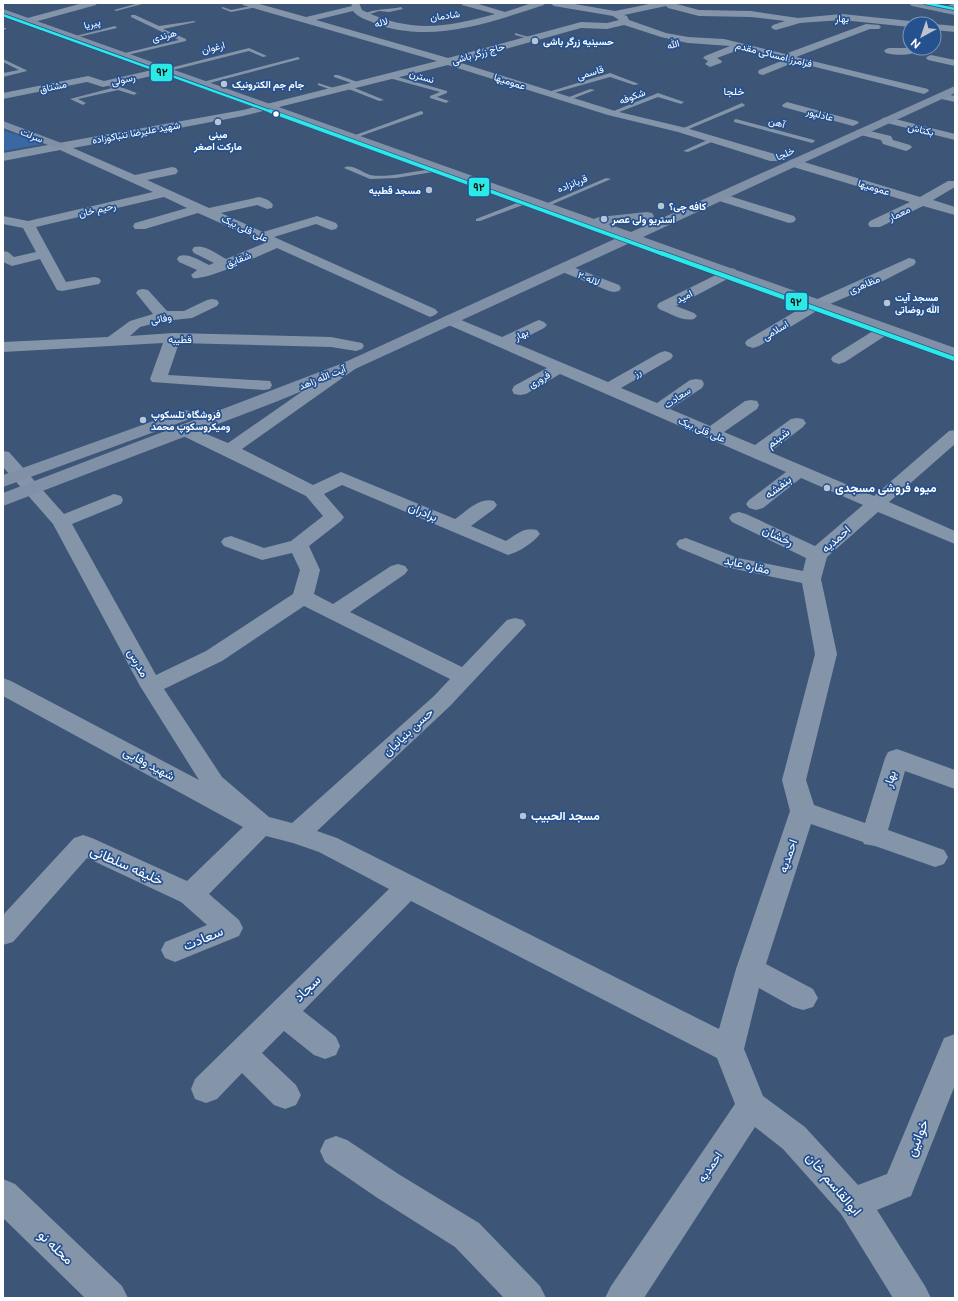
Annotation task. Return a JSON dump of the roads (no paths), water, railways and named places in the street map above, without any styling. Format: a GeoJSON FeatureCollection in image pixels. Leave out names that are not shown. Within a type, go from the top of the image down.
{"type":"FeatureCollection","features":[{"type":"Feature","properties":{"kind":"main road"},"geometry":{"type":"LineString","coordinates":[[912,3],[952,9]]}},
{"type":"Feature","properties":{"kind":"main road"},"geometry":{"type":"LineString","coordinates":[[3,13],[28,20],[163,71],[202,83],[264,108],[353,138],[527,202],[582,219],[815,306],[955,353]]}},
{"type":"Feature","properties":{"kind":"main road","name":"خلجا"},"geometry":{"type":"LineString","coordinates":[[760,164],[774,158],[791,155],[857,128],[894,105],[955,77]]}},
{"type":"Feature","properties":{"kind":"main road","name":"خلجا"},"geometry":{"type":"LineString","coordinates":[[658,215],[679,215],[720,197],[812,141],[829,134],[887,120],[955,89]]}},
{"type":"Feature","properties":{"kind":"main road"},"geometry":{"type":"LineString","coordinates":[[894,105],[911,109]]}},
{"type":"Feature","properties":{"kind":"main road","name":"سرلت"},"geometry":{"type":"LineString","coordinates":[[3,124],[60,146]]}},
{"type":"Feature","properties":{"kind":"main road"},"geometry":{"type":"LineString","coordinates":[[625,236],[684,200]]}},
{"type":"Feature","properties":{"kind":"main road"},"geometry":{"type":"LineString","coordinates":[[582,219],[612,221],[658,215]]}},
{"type":"Feature","properties":{"kind":"main road"},"geometry":{"type":"LineString","coordinates":[[625,236],[658,215]]}},
{"type":"Feature","properties":{"kind":"main road"},"geometry":{"type":"LineString","coordinates":[[658,215],[673,252]]}},
{"type":"Feature","properties":{"kind":"main road","name":"آیت الله زاهد"},"geometry":{"type":"LineString","coordinates":[[18,482],[185,430],[349,366],[565,268],[625,236]]}},
{"type":"Feature","properties":{"kind":"main road","name":"آیت الله زاهد"},"geometry":{"type":"LineString","coordinates":[[3,500],[18,482],[264,385],[356,346],[430,312]]}},
{"type":"Feature","properties":{"kind":"street"},"geometry":{"type":"LineString","coordinates":[[28,20],[93,3]]}},
{"type":"Feature","properties":{"kind":"street","name":"عمومیها"},"geometry":{"type":"LineString","coordinates":[[246,3],[408,49],[612,113],[682,130],[774,158]]}},
{"type":"Feature","properties":{"kind":"street"},"geometry":{"type":"LineString","coordinates":[[465,3],[505,14]]}},
{"type":"Feature","properties":{"kind":"street","name":"شادمان"},"geometry":{"type":"LineString","coordinates":[[305,20],[355,5],[358,12],[378,21],[401,28],[426,29],[466,24],[541,3]]}},
{"type":"Feature","properties":{"kind":"street"},"geometry":{"type":"LineString","coordinates":[[554,3],[615,14],[624,18],[624,22]]}},
{"type":"Feature","properties":{"kind":"street"},"geometry":{"type":"LineString","coordinates":[[620,3],[616,6],[638,10]]}},
{"type":"Feature","properties":{"kind":"street"},"geometry":{"type":"LineString","coordinates":[[615,14],[665,3],[699,13],[754,12],[799,20]]}},
{"type":"Feature","properties":{"kind":"street","name":"بهار"},"geometry":{"type":"LineString","coordinates":[[776,28],[799,20],[842,17],[902,23]]}},
{"type":"Feature","properties":{"kind":"street","name":"حاج زرگر باشی"},"geometry":{"type":"LineString","coordinates":[[264,108],[448,62],[551,32],[581,25],[602,26],[624,22]]}},
{"type":"Feature","properties":{"kind":"street","name":"فرامرز امساکی مقدم"},"geometry":{"type":"LineString","coordinates":[[624,22],[664,35],[688,40],[724,42],[924,92]]}},
{"type":"Feature","properties":{"kind":"street"},"geometry":{"type":"LineString","coordinates":[[763,72],[790,58],[869,26],[890,30],[895,34]]}},
{"type":"Feature","properties":{"kind":"street","name":"لاله"},"geometry":{"type":"LineString","coordinates":[[367,38],[401,28]]}},
{"type":"Feature","properties":{"kind":"street"},"geometry":{"type":"LineString","coordinates":[[942,28],[955,29]]}},
{"type":"Feature","properties":{"kind":"street"},"geometry":{"type":"LineString","coordinates":[[551,32],[574,38]]}},
{"type":"Feature","properties":{"kind":"street"},"geometry":{"type":"LineString","coordinates":[[688,40],[716,40],[735,36]]}},
{"type":"Feature","properties":{"kind":"street","name":"الله"},"geometry":{"type":"LineString","coordinates":[[666,46],[688,40]]}},
{"type":"Feature","properties":{"kind":"street"},"geometry":{"type":"LineString","coordinates":[[408,49],[422,45]]}},
{"type":"Feature","properties":{"kind":"street"},"geometry":{"type":"LineString","coordinates":[[710,64],[717,61],[708,58],[741,46]]}},
{"type":"Feature","properties":{"kind":"street"},"geometry":{"type":"LineString","coordinates":[[889,51],[902,51]]}},
{"type":"Feature","properties":{"kind":"street"},"geometry":{"type":"LineString","coordinates":[[931,58],[955,63]]}},
{"type":"Feature","properties":{"kind":"street","name":"رسولی"},"geometry":{"type":"LineString","coordinates":[[103,84],[163,71]]}},
{"type":"Feature","properties":{"kind":"street","name":"مشتاق"},"geometry":{"type":"LineString","coordinates":[[3,96],[88,79],[103,84]]}},
{"type":"Feature","properties":{"kind":"street"},"geometry":{"type":"LineString","coordinates":[[941,96],[955,99]]}},
{"type":"Feature","properties":{"kind":"street","name":"عادلپور"},"geometry":{"type":"LineString","coordinates":[[787,105],[887,138],[887,142],[906,147]]}},
{"type":"Feature","properties":{"kind":"street","name":"شهید علیرضا تنباکوزاده"},"geometry":{"type":"LineString","coordinates":[[3,157],[264,108]]}},
{"type":"Feature","properties":{"kind":"street","name":"بکتاش"},"geometry":{"type":"LineString","coordinates":[[887,120],[955,138]]}},
{"type":"Feature","properties":{"kind":"street","name":"علی قلی بیک"},"geometry":{"type":"LineString","coordinates":[[60,146],[206,210],[430,312]]}},
{"type":"Feature","properties":{"kind":"street","name":"عمومیها"},"geometry":{"type":"LineString","coordinates":[[791,155],[922,202],[955,211]]}},
{"type":"Feature","properties":{"kind":"street"},"geometry":{"type":"LineString","coordinates":[[135,179],[172,171]]}},
{"type":"Feature","properties":{"kind":"street","name":"معمار"},"geometry":{"type":"LineString","coordinates":[[875,224],[922,202],[952,184]]}},
{"type":"Feature","properties":{"kind":"street","name":"رحیم خان"},"geometry":{"type":"LineString","coordinates":[[3,220],[28,225],[166,193]]}},
{"type":"Feature","properties":{"kind":"street"},"geometry":{"type":"LineString","coordinates":[[720,197],[788,218]]}},
{"type":"Feature","properties":{"kind":"street"},"geometry":{"type":"LineString","coordinates":[[140,226],[206,210],[259,201],[268,206]]}},
{"type":"Feature","properties":{"kind":"street"},"geometry":{"type":"LineString","coordinates":[[114,205],[118,219]]}},
{"type":"Feature","properties":{"kind":"street"},"geometry":{"type":"LineString","coordinates":[[263,236],[317,220],[331,226]]}},
{"type":"Feature","properties":{"kind":"street"},"geometry":{"type":"LineString","coordinates":[[28,225],[62,287],[94,281]]}},
{"type":"Feature","properties":{"kind":"street","name":"شقایق"},"geometry":{"type":"LineString","coordinates":[[184,260],[204,273],[278,243]]}},
{"type":"Feature","properties":{"kind":"street"},"geometry":{"type":"LineString","coordinates":[[199,250],[226,264]]}},
{"type":"Feature","properties":{"kind":"street"},"geometry":{"type":"LineString","coordinates":[[3,255],[12,262],[43,254]]}},
{"type":"Feature","properties":{"kind":"street","name":"مظاهری"},"geometry":{"type":"LineString","coordinates":[[815,306],[874,280],[909,262]]}},
{"type":"Feature","properties":{"kind":"street","name":"۲-لاله"},"geometry":{"type":"LineString","coordinates":[[565,268],[614,288]]}},
{"type":"Feature","properties":{"kind":"street","name":"امید"},"geometry":{"type":"LineString","coordinates":[[679,316],[664,306],[726,274]]}},
{"type":"Feature","properties":{"kind":"street"},"geometry":{"type":"LineString","coordinates":[[143,293],[163,316]]}},
{"type":"Feature","properties":{"kind":"street","name":"وفائی"},"geometry":{"type":"LineString","coordinates":[[114,340],[135,324],[163,316],[188,314],[212,303]]}},
{"type":"Feature","properties":{"kind":"street","name":"اسلامی"},"geometry":{"type":"LineString","coordinates":[[753,343],[815,306]]}},
{"type":"Feature","properties":{"kind":"street","name":"علی قلی بیک"},"geometry":{"type":"LineString","coordinates":[[449,320],[558,368],[877,503],[955,538]]}},
{"type":"Feature","properties":{"kind":"street","name":"بهار"},"geometry":{"type":"LineString","coordinates":[[503,343],[539,326]]}},
{"type":"Feature","properties":{"kind":"street"},"geometry":{"type":"LineString","coordinates":[[839,359],[884,330]]}},
{"type":"Feature","properties":{"kind":"street"},"geometry":{"type":"LineString","coordinates":[[173,338],[158,379],[264,385]]}},
{"type":"Feature","properties":{"kind":"street","name":"قطیبه"},"geometry":{"type":"LineString","coordinates":[[3,346],[173,338],[331,342],[356,346]]}},
{"type":"Feature","properties":{"kind":"street","name":"رز"},"geometry":{"type":"LineString","coordinates":[[608,389],[665,356]]}},
{"type":"Feature","properties":{"kind":"street"},"geometry":{"type":"LineString","coordinates":[[229,450],[349,366]]}},
{"type":"Feature","properties":{"kind":"street","name":"فروری"},"geometry":{"type":"LineString","coordinates":[[520,390],[558,368]]}},
{"type":"Feature","properties":{"kind":"street","name":"سعادت"},"geometry":{"type":"LineString","coordinates":[[658,410],[696,384]]}},
{"type":"Feature","properties":{"kind":"street"},"geometry":{"type":"LineString","coordinates":[[712,433],[750,405]]}},
{"type":"Feature","properties":{"kind":"street","name":"شبنم"},"geometry":{"type":"LineString","coordinates":[[758,452],[797,423]]}},
{"type":"Feature","properties":{"kind":"street"},"geometry":{"type":"LineString","coordinates":[[185,430],[313,492],[334,518],[298,546],[262,554],[231,542]]}},
{"type":"Feature","properties":{"kind":"street","name":"احمدیه"},"geometry":{"type":"LineString","coordinates":[[729,1050],[750,969],[803,811],[794,780],[826,654],[811,579],[817,555],[955,436]]}},
{"type":"Feature","properties":{"kind":"street"},"geometry":{"type":"LineString","coordinates":[[3,456],[18,482]]}},
{"type":"Feature","properties":{"kind":"street","name":"بنفشه"},"geometry":{"type":"LineString","coordinates":[[756,504],[800,470]]}},
{"type":"Feature","properties":{"kind":"street","name":"برادران"},"geometry":{"type":"LineString","coordinates":[[313,492],[341,478],[508,549],[530,534]]}},
{"type":"Feature","properties":{"kind":"street","name":"مدرس"},"geometry":{"type":"LineString","coordinates":[[18,482],[61,522],[151,686],[213,784],[261,825]]}},
{"type":"Feature","properties":{"kind":"street"},"geometry":{"type":"LineString","coordinates":[[61,522],[114,500]]}},
{"type":"Feature","properties":{"kind":"street"},"geometry":{"type":"LineString","coordinates":[[457,527],[487,505]]}},
{"type":"Feature","properties":{"kind":"street","name":"رخشان"},"geometry":{"type":"LineString","coordinates":[[739,518],[817,555]]}},
{"type":"Feature","properties":{"kind":"street","name":"مقاره عابد"},"geometry":{"type":"LineString","coordinates":[[686,544],[732,563],[811,579]]}},
{"type":"Feature","properties":{"kind":"street"},"geometry":{"type":"LineString","coordinates":[[151,686],[214,656],[303,597],[310,570],[298,546]]}},
{"type":"Feature","properties":{"kind":"street"},"geometry":{"type":"LineString","coordinates":[[334,613],[398,570]]}},
{"type":"Feature","properties":{"kind":"street"},"geometry":{"type":"LineString","coordinates":[[303,597],[464,677]]}},
{"type":"Feature","properties":{"kind":"street","name":"حسن بنیانیان"},"geometry":{"type":"LineString","coordinates":[[297,834],[442,700],[515,625]]}},
{"type":"Feature","properties":{"kind":"street","name":"شهید وفایی"},"geometry":{"type":"LineString","coordinates":[[3,686],[261,825],[297,834]]}},
{"type":"Feature","properties":{"kind":"street","name":"بهار"},"geometry":{"type":"LineString","coordinates":[[873,837],[897,758],[955,780]]}},
{"type":"Feature","properties":{"kind":"street"},"geometry":{"type":"LineString","coordinates":[[803,811],[873,837],[934,857]]}},
{"type":"Feature","properties":{"kind":"street"},"geometry":{"type":"LineString","coordinates":[[191,894],[261,825]]}},
{"type":"Feature","properties":{"kind":"street"},"geometry":{"type":"LineString","coordinates":[[297,834],[328,845],[729,1050],[751,1106]]}},
{"type":"Feature","properties":{"kind":"street","name":"خلیفه سلطانی"},"geometry":{"type":"LineString","coordinates":[[6,924],[83,845],[191,894]]}},
{"type":"Feature","properties":{"kind":"street","name":"سجاد"},"geometry":{"type":"LineString","coordinates":[[206,1089],[408,887]]}},
{"type":"Feature","properties":{"kind":"street","name":"سعادت"},"geometry":{"type":"LineString","coordinates":[[175,950],[229,928],[191,894]]}},
{"type":"Feature","properties":{"kind":"street"},"geometry":{"type":"LineString","coordinates":[[750,969],[804,998]]}},
{"type":"Feature","properties":{"kind":"street"},"geometry":{"type":"LineString","coordinates":[[283,1012],[325,1046]]}},
{"type":"Feature","properties":{"kind":"street","name":"خوانین"},"geometry":{"type":"LineString","coordinates":[[853,1203],[898,1185],[955,1047]]}},
{"type":"Feature","properties":{"kind":"street"},"geometry":{"type":"LineString","coordinates":[[242,1054],[285,1095]]}},
{"type":"Feature","properties":{"kind":"street","name":"احمدیه"},"geometry":{"type":"LineString","coordinates":[[623,1298],[751,1106]]}},
{"type":"Feature","properties":{"kind":"street","name":"ابوالقاسم خان"},"geometry":{"type":"LineString","coordinates":[[751,1106],[794,1138],[853,1203],[913,1298]]}},
{"type":"Feature","properties":{"kind":"street"},"geometry":{"type":"LineString","coordinates":[[336,1151],[388,1186],[467,1235],[528,1298]]}},
{"type":"Feature","properties":{"kind":"street","name":"محله نو"},"geometry":{"type":"LineString","coordinates":[[3,1195],[110,1298]]}},
{"type":"Feature","properties":{"kind":"lane"},"geometry":{"type":"LineString","coordinates":[[116,10],[144,3]]}},
{"type":"Feature","properties":{"kind":"lane"},"geometry":{"type":"LineString","coordinates":[[925,3],[952,9]]}},
{"type":"Feature","properties":{"kind":"lane"},"geometry":{"type":"LineString","coordinates":[[223,8],[231,11],[256,6]]}},
{"type":"Feature","properties":{"kind":"lane"},"geometry":{"type":"LineString","coordinates":[[364,15],[379,10],[389,12],[401,8]]}},
{"type":"Feature","properties":{"kind":"lane"},"geometry":{"type":"LineString","coordinates":[[3,13],[438,170]]}},
{"type":"Feature","properties":{"kind":"lane","name":"هرندی"},"geometry":{"type":"LineString","coordinates":[[123,55],[184,40],[133,16]]}},
{"type":"Feature","properties":{"kind":"lane","name":"هرندی"},"geometry":{"type":"LineString","coordinates":[[158,28],[194,22]]}},
{"type":"Feature","properties":{"kind":"lane","name":"پیریا"},"geometry":{"type":"LineString","coordinates":[[74,37],[115,27]]}},
{"type":"Feature","properties":{"kind":"lane"},"geometry":{"type":"LineString","coordinates":[[517,34],[530,38]]}},
{"type":"Feature","properties":{"kind":"lane","name":"ارغوان"},"geometry":{"type":"LineString","coordinates":[[163,71],[249,49],[265,56]]}},
{"type":"Feature","properties":{"kind":"lane"},"geometry":{"type":"LineString","coordinates":[[202,83],[298,58]]}},
{"type":"Feature","properties":{"kind":"lane"},"geometry":{"type":"LineString","coordinates":[[3,60],[24,70],[3,75]]}},
{"type":"Feature","properties":{"kind":"lane","name":"قاسمی"},"geometry":{"type":"LineString","coordinates":[[548,93],[610,75],[636,84]]}},
{"type":"Feature","properties":{"kind":"lane"},"geometry":{"type":"LineString","coordinates":[[336,76],[360,84]]}},
{"type":"Feature","properties":{"kind":"lane","name":"نسترن"},"geometry":{"type":"LineString","coordinates":[[391,77],[445,92],[432,97],[446,101]]}},
{"type":"Feature","properties":{"kind":"lane"},"geometry":{"type":"LineString","coordinates":[[103,84],[134,93]]}},
{"type":"Feature","properties":{"kind":"lane"},"geometry":{"type":"LineString","coordinates":[[320,84],[337,90]]}},
{"type":"Feature","properties":{"kind":"lane"},"geometry":{"type":"LineString","coordinates":[[348,87],[382,100]]}},
{"type":"Feature","properties":{"kind":"lane"},"geometry":{"type":"LineString","coordinates":[[83,103],[73,98],[118,88]]}},
{"type":"Feature","properties":{"kind":"lane"},"geometry":{"type":"LineString","coordinates":[[567,99],[592,90]]}},
{"type":"Feature","properties":{"kind":"lane","name":"شکوفه"},"geometry":{"type":"LineString","coordinates":[[612,113],[658,95],[681,102]]}},
{"type":"Feature","properties":{"kind":"lane"},"geometry":{"type":"LineString","coordinates":[[682,130],[742,105]]}},
{"type":"Feature","properties":{"kind":"lane"},"geometry":{"type":"LineString","coordinates":[[353,138],[421,113]]}},
{"type":"Feature","properties":{"kind":"lane","name":"آهن"},"geometry":{"type":"LineString","coordinates":[[736,121],[812,141]]}},
{"type":"Feature","properties":{"kind":"lane"},"geometry":{"type":"LineString","coordinates":[[686,151],[712,140]]}},
{"type":"Feature","properties":{"kind":"lane"},"geometry":{"type":"LineString","coordinates":[[347,168],[370,177],[396,176],[438,170]]}},
{"type":"Feature","properties":{"kind":"lane","name":"قربانزاده"},"geometry":{"type":"LineString","coordinates":[[544,206],[608,179]]}},
{"type":"Feature","properties":{"kind":"lane"},"geometry":{"type":"LineString","coordinates":[[478,220],[527,202],[625,236],[726,274]]}},
{"type":"Feature","properties":{"kind":"lane"},"geometry":{"type":"LineString","coordinates":[[884,330],[955,359]]}},
{"type":"Feature","properties":{"kind":"place","name":"حسینیه زرگر باشی"},"geometry":{"type":"Point","coordinates":[535,41]}},
{"type":"Feature","properties":{"kind":"place","name":"جام جم الکترونیک"},"geometry":{"type":"Point","coordinates":[224,84]}},
{"type":"Feature","properties":{"kind":"place","name":"مینی مارکت اصغر"},"geometry":{"type":"Point","coordinates":[218,122]}},
{"type":"Feature","properties":{"kind":"place","name":"مسجد قطبیه"},"geometry":{"type":"Point","coordinates":[429,190]}},
{"type":"Feature","properties":{"kind":"place","name":"کافه چی؟"},"geometry":{"type":"Point","coordinates":[661,206]}},
{"type":"Feature","properties":{"kind":"place","name":"استریو ولی عصر"},"geometry":{"type":"Point","coordinates":[604,219]}},
{"type":"Feature","properties":{"kind":"place","name":"مسجد آیت الله روضاتی"},"geometry":{"type":"Point","coordinates":[887,303]}},
{"type":"Feature","properties":{"kind":"place","name":"فروشگاه تلسکوپ ومیکروسکوپ محمد"},"geometry":{"type":"Point","coordinates":[143,420]}},
{"type":"Feature","properties":{"kind":"place","name":"میوه فروشی مسجدی"},"geometry":{"type":"Point","coordinates":[827,488]}},
{"type":"Feature","properties":{"kind":"place","name":"مسجد الحبیب"},"geometry":{"type":"Point","coordinates":[523,816]}},
{"type":"Feature","properties":{"kind":"district","name":"خلجا"},"geometry":{"type":"Point","coordinates":[734,91]}}]}
